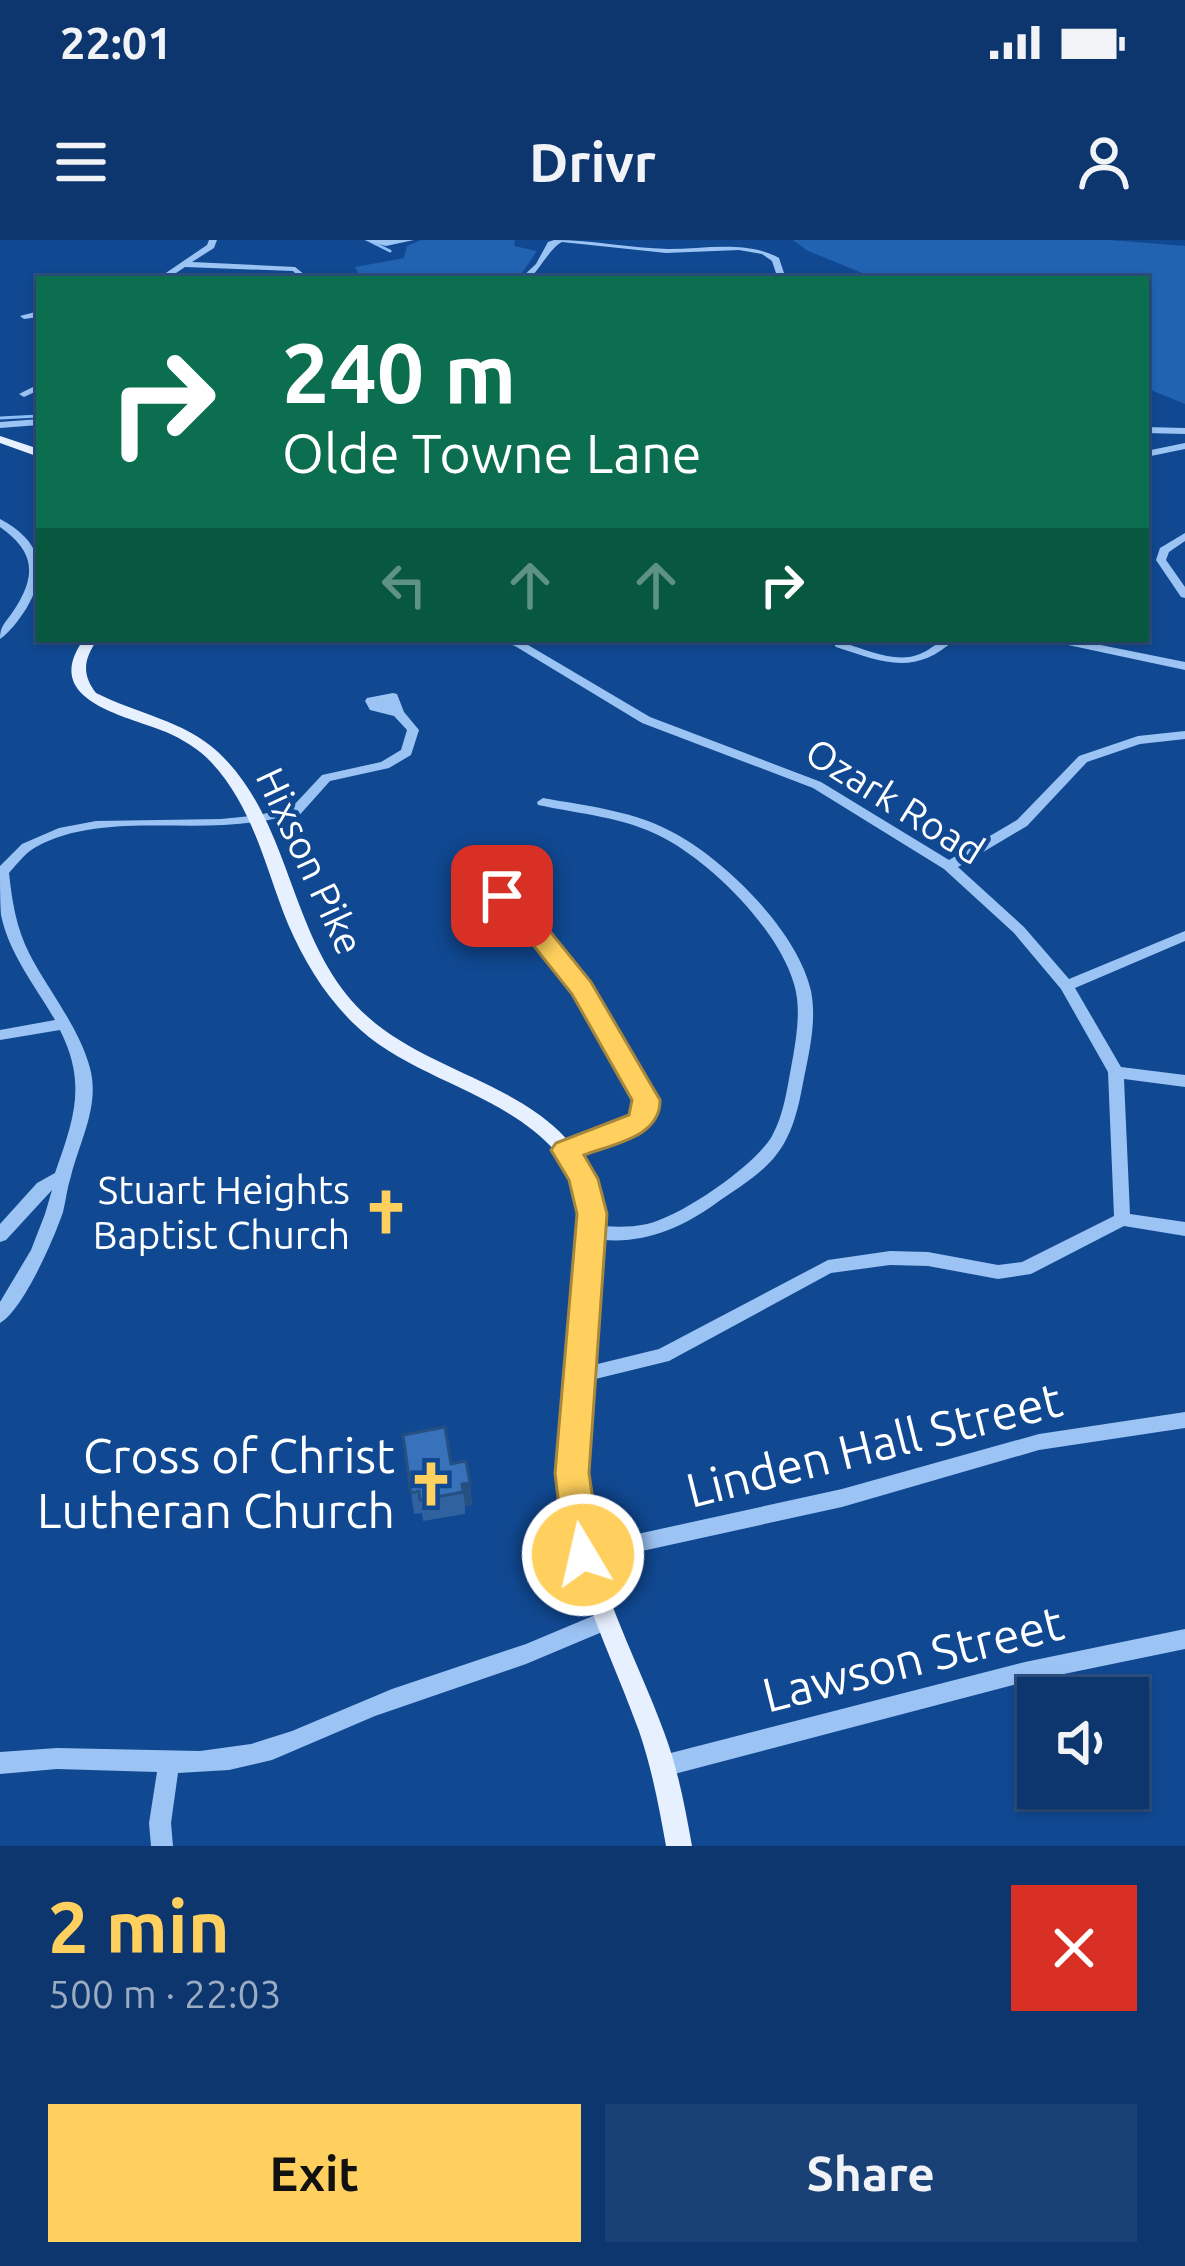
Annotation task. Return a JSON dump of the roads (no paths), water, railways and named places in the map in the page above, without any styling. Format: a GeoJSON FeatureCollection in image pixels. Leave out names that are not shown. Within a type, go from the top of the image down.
{"type":"FeatureCollection","features":[{"type":"Feature","properties":{"kind":"main road"},"geometry":{"type":"LineString","coordinates":[[0,439],[36,452]]}},
{"type":"Feature","properties":{"kind":"main road","name":"Hixson Pike"},"geometry":{"type":"LineString","coordinates":[[90,642],[78,656],[81,685],[112,707],[192,738],[232,775],[259,823],[302,944],[316,971],[358,1019],[438,1072],[513,1106],[566,1150],[583,1179],[592,1232],[572,1473],[583,1555],[663,1766],[679,1846]]}},
{"type":"Feature","properties":{"kind":"street"},"geometry":{"type":"LineString","coordinates":[[166,276],[213,240]]}},
{"type":"Feature","properties":{"kind":"street"},"geometry":{"type":"LineString","coordinates":[[368,240],[386,244],[410,240]]}},
{"type":"Feature","properties":{"kind":"street"},"geometry":{"type":"LineString","coordinates":[[527,276],[551,244],[561,240],[666,251],[739,248],[764,252],[776,260],[781,276]]}},
{"type":"Feature","properties":{"kind":"street"},"geometry":{"type":"LineString","coordinates":[[184,264],[296,269],[303,276]]}},
{"type":"Feature","properties":{"kind":"street"},"geometry":{"type":"LineString","coordinates":[[24,316],[36,314]]}},
{"type":"Feature","properties":{"kind":"street"},"geometry":{"type":"LineString","coordinates":[[24,394],[36,389]]}},
{"type":"Feature","properties":{"kind":"street"},"geometry":{"type":"LineString","coordinates":[[0,425],[36,422]]}},
{"type":"Feature","properties":{"kind":"street"},"geometry":{"type":"LineString","coordinates":[[1149,430],[1185,431]]}},
{"type":"Feature","properties":{"kind":"street"},"geometry":{"type":"LineString","coordinates":[[1149,453],[1185,446]]}},
{"type":"Feature","properties":{"kind":"street"},"geometry":{"type":"LineString","coordinates":[[0,522],[30,547],[36,563],[29,601],[0,636]]}},
{"type":"Feature","properties":{"kind":"street"},"geometry":{"type":"LineString","coordinates":[[1185,536],[1164,550],[1161,560],[1185,595]]}},
{"type":"Feature","properties":{"kind":"street","name":"Ozark Road"},"geometry":{"type":"LineString","coordinates":[[512,642],[646,720],[818,785],[949,866],[1019,930],[1066,986],[1116,1072],[1122,1219]]}},
{"type":"Feature","properties":{"kind":"street"},"geometry":{"type":"LineString","coordinates":[[838,642],[913,663],[930,657],[946,642]]}},
{"type":"Feature","properties":{"kind":"street"},"geometry":{"type":"LineString","coordinates":[[1066,642],[1185,666]]}},
{"type":"Feature","properties":{"kind":"street"},"geometry":{"type":"LineString","coordinates":[[0,1316],[27,1277],[59,1195],[82,1119],[83,1071],[63,1024],[9,929],[2,872],[23,845],[59,829],[259,823],[288,818],[326,778],[386,765],[407,752],[413,730],[398,713]]}},
{"type":"Feature","properties":{"kind":"street"},"geometry":{"type":"LineString","coordinates":[[949,866],[1022,823],[1084,759],[1138,740],[1185,735]]}},
{"type":"Feature","properties":{"kind":"street"},"geometry":{"type":"LineString","coordinates":[[543,802],[635,822],[667,834],[706,860],[785,944],[803,987],[806,1027],[795,1087],[785,1133],[766,1160],[655,1233],[592,1232]]}},
{"type":"Feature","properties":{"kind":"street"},"geometry":{"type":"LineString","coordinates":[[519,910],[582,988],[646,1100],[639,1123],[566,1150]]}},
{"type":"Feature","properties":{"kind":"street"},"geometry":{"type":"LineString","coordinates":[[1066,986],[1185,936]]}},
{"type":"Feature","properties":{"kind":"street"},"geometry":{"type":"LineString","coordinates":[[0,1035],[63,1024]]}},
{"type":"Feature","properties":{"kind":"street"},"geometry":{"type":"LineString","coordinates":[[1116,1072],[1185,1081]]}},
{"type":"Feature","properties":{"kind":"street"},"geometry":{"type":"LineString","coordinates":[[0,1234],[44,1187],[62,1177]]}},
{"type":"Feature","properties":{"kind":"street"},"geometry":{"type":"LineString","coordinates":[[579,1375],[663,1357],[828,1267],[890,1258],[928,1259],[998,1272],[1024,1269],[1122,1219],[1185,1229]]}},
{"type":"Feature","properties":{"kind":"street","name":"Linden Hall Street"},"geometry":{"type":"LineString","coordinates":[[583,1555],[842,1498],[1039,1442],[1185,1420]]}},
{"type":"Feature","properties":{"kind":"street"},"geometry":{"type":"LineString","coordinates":[[0,1763],[107,1756],[170,1763],[230,1759],[271,1750],[391,1699],[541,1653],[607,1620]]}},
{"type":"Feature","properties":{"kind":"street","name":"Lawson Street"},"geometry":{"type":"LineString","coordinates":[[663,1766],[1024,1672],[1185,1639]]}},
{"type":"Feature","properties":{"kind":"street"},"geometry":{"type":"LineString","coordinates":[[162,1846],[160,1823],[170,1763]]}},
{"type":"Feature","properties":{"kind":"waterway"},"geometry":{"type":"LineString","coordinates":[[368,240],[390,251]]}},
{"type":"Feature","properties":{"kind":"waterway"},"geometry":{"type":"LineString","coordinates":[[0,418],[36,416]]}},
{"type":"Feature","properties":{"kind":"place","name":"Stuart Heights Baptist Church"},"geometry":{"type":"Point","coordinates":[386,1212]}},
{"type":"Feature","properties":{"kind":"place","name":"Cross of Christ Lutheran Church"},"geometry":{"type":"Point","coordinates":[431,1484]}}]}
